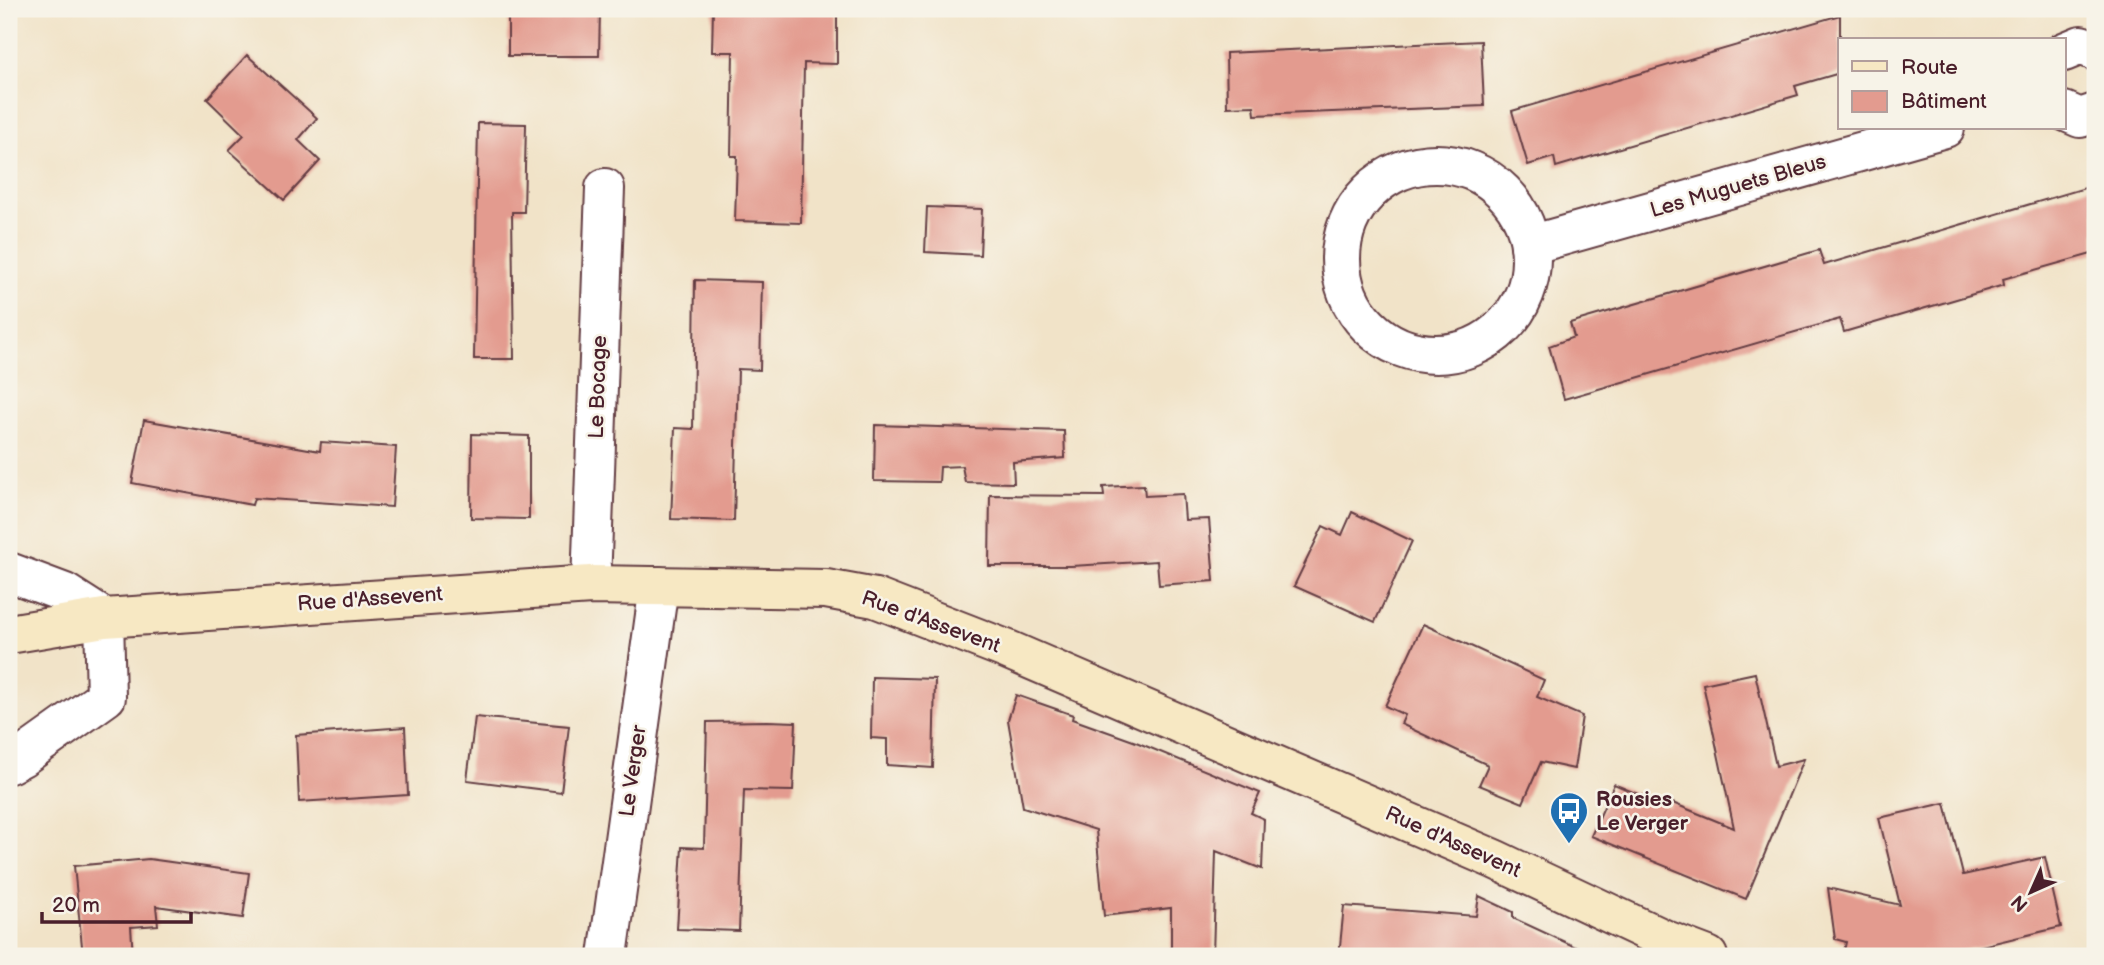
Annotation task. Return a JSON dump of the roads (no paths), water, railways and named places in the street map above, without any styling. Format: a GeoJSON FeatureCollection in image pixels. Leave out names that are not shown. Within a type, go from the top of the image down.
{"type":"FeatureCollection","features":[{"type":"Feature","properties":{"kind":"street"},"geometry":{"type":"LineString","coordinates":[[2066,51],[2081,45],[2095,51]]}},
{"type":"Feature","properties":{"kind":"street"},"geometry":{"type":"LineString","coordinates":[[2066,112],[2080,118],[2095,113]]}},
{"type":"Feature","properties":{"kind":"street","name":"Les Muguets Bleus"},"geometry":{"type":"LineString","coordinates":[[1530,245],[1938,130]]}},
{"type":"Feature","properties":{"kind":"street"},"geometry":{"type":"LineString","coordinates":[[1423,164],[1452,164],[1480,174],[1504,192],[1522,216],[1530,245],[1531,267],[1527,290],[1517,310],[1502,328],[1473,346],[1435,354],[1409,350],[1384,339],[1363,321],[1349,298],[1341,269],[1342,240],[1352,212],[1370,188],[1395,172],[1423,164]]}},
{"type":"Feature","properties":{"kind":"street","name":"Le Bocage"},"geometry":{"type":"LineString","coordinates":[[591,585],[605,188]]}},
{"type":"Feature","properties":{"kind":"street"},"geometry":{"type":"LineString","coordinates":[[9,572],[65,593],[104,618],[106,697],[9,764]]}},
{"type":"Feature","properties":{"kind":"street","name":"Rue d'Assevent"},"geometry":{"type":"LineString","coordinates":[[9,634],[104,618],[591,585],[827,589],[875,598],[1006,649],[1192,728],[1494,859],[1666,940],[1708,956]]}},
{"type":"Feature","properties":{"kind":"street","name":"Le Verger"},"geometry":{"type":"LineString","coordinates":[[608,956],[659,586]]}},
{"type":"Feature","properties":{"kind":"place","name":"Rousies Le Verger"},"geometry":{"type":"Point","coordinates":[1569,845]}}]}
